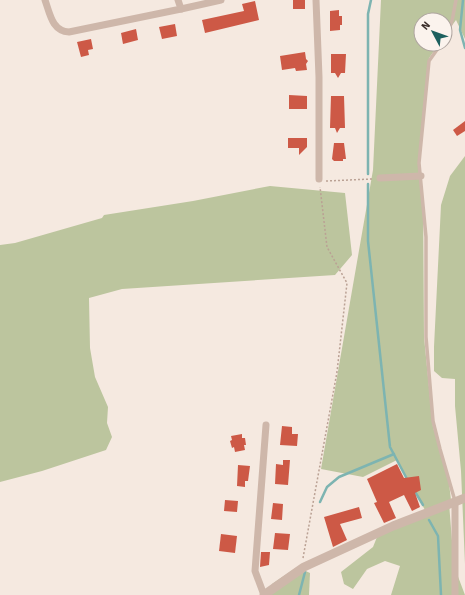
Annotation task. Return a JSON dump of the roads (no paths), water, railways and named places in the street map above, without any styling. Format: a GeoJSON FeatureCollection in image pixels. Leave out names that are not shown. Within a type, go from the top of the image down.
{"type":"FeatureCollection","features":[{"type":"Feature","properties":{"kind":"street"},"geometry":{"type":"LineString","coordinates":[[45,0],[54,24],[63,31],[69,32],[221,0]]}},
{"type":"Feature","properties":{"kind":"street"},"geometry":{"type":"LineString","coordinates":[[178,0],[181,9]]}},
{"type":"Feature","properties":{"kind":"street"},"geometry":{"type":"LineString","coordinates":[[316,0],[319,77],[319,179]]}},
{"type":"Feature","properties":{"kind":"street"},"geometry":{"type":"LineString","coordinates":[[380,178],[421,176]]}},
{"type":"Feature","properties":{"kind":"street"},"geometry":{"type":"LineString","coordinates":[[266,425],[255,571],[264,595],[304,567],[393,526],[461,499],[455,595]]}},
{"type":"Feature","properties":{"kind":"lane"},"geometry":{"type":"LineString","coordinates":[[453,16],[456,0]]}},
{"type":"Feature","properties":{"kind":"lane"},"geometry":{"type":"LineString","coordinates":[[436,52],[430,61],[428,68],[419,163],[426,237],[426,337],[433,421],[440,449],[461,499]]}},
{"type":"Feature","properties":{"kind":"waterway"},"geometry":{"type":"LineString","coordinates":[[368,174],[368,14],[371,0]]}},
{"type":"Feature","properties":{"kind":"waterway"},"geometry":{"type":"LineString","coordinates":[[463,0],[460,30],[465,48]]}},
{"type":"Feature","properties":{"kind":"waterway"},"geometry":{"type":"LineString","coordinates":[[368,184],[368,241],[390,447],[407,479]]}},
{"type":"Feature","properties":{"kind":"waterway"},"geometry":{"type":"LineString","coordinates":[[320,502],[327,487],[339,477],[394,454]]}},
{"type":"Feature","properties":{"kind":"waterway"},"geometry":{"type":"LineString","coordinates":[[414,490],[423,505]]}},
{"type":"Feature","properties":{"kind":"waterway"},"geometry":{"type":"LineString","coordinates":[[429,520],[438,536],[441,595]]}},
{"type":"Feature","properties":{"kind":"waterway"},"geometry":{"type":"LineString","coordinates":[[299,595],[305,572]]}}]}
